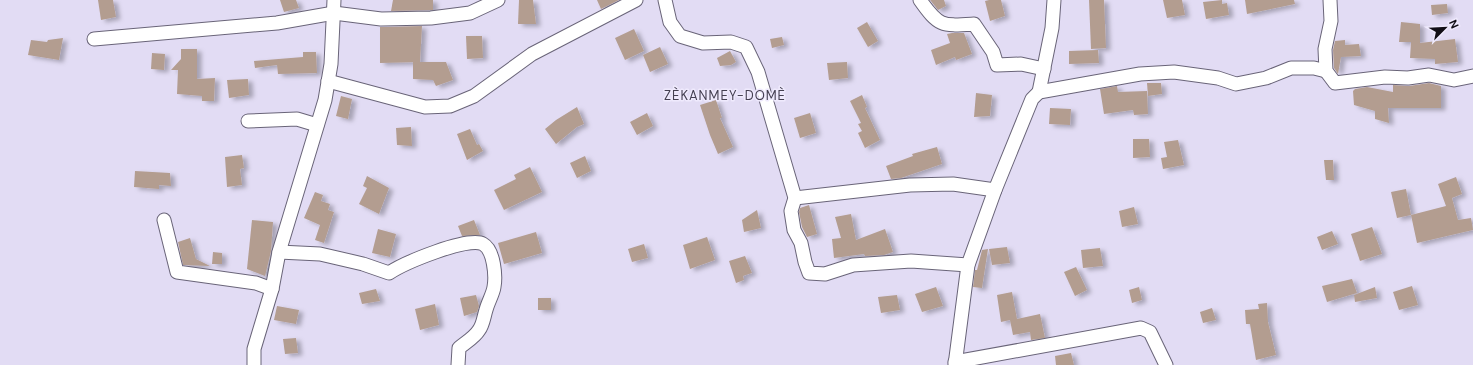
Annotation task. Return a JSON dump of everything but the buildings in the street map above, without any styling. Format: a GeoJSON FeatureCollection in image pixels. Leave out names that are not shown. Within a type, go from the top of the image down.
{"type":"FeatureCollection","features":[{"type":"Feature","properties":{"kind":"street"},"geometry":{"type":"LineString","coordinates":[[254,365],[254,349],[272,289],[279,252],[325,100],[328,81],[334,0]]}},
{"type":"Feature","properties":{"kind":"street"},"geometry":{"type":"LineString","coordinates":[[94,40],[277,23],[334,13],[381,19],[431,18],[470,12],[498,0]]}},
{"type":"Feature","properties":{"kind":"street"},"geometry":{"type":"LineString","coordinates":[[328,81],[425,107],[450,106],[474,96],[532,54],[636,0]]}},
{"type":"Feature","properties":{"kind":"street"},"geometry":{"type":"LineString","coordinates":[[665,0],[670,22],[680,36],[703,43],[730,42],[746,47],[758,72],[795,198],[791,211],[794,230],[801,243],[809,273],[825,274],[853,265],[911,261],[968,265]]}},
{"type":"Feature","properties":{"kind":"street"},"geometry":{"type":"LineString","coordinates":[[920,0],[934,19],[949,26],[974,24],[993,52],[997,65],[1021,64],[1044,69]]}},
{"type":"Feature","properties":{"kind":"street"},"geometry":{"type":"LineString","coordinates":[[1054,0],[1052,28],[1039,92],[1032,99],[995,190],[968,265],[955,363],[1141,328],[1150,332],[1166,365]]}},
{"type":"Feature","properties":{"kind":"street"},"geometry":{"type":"LineString","coordinates":[[1330,0],[1331,21],[1324,49],[1326,71],[1335,83],[1385,77],[1408,78],[1429,75],[1454,80],[1473,76]]}},
{"type":"Feature","properties":{"kind":"street"},"geometry":{"type":"LineString","coordinates":[[1039,92],[1140,74],[1174,72],[1218,78],[1236,84],[1266,78],[1290,68],[1314,68],[1326,71]]}},
{"type":"Feature","properties":{"kind":"street"},"geometry":{"type":"LineString","coordinates":[[248,121],[297,119],[317,125]]}},
{"type":"Feature","properties":{"kind":"street"},"geometry":{"type":"LineString","coordinates":[[795,198],[910,185],[953,184],[995,190]]}},
{"type":"Feature","properties":{"kind":"street"},"geometry":{"type":"LineString","coordinates":[[164,220],[177,272],[256,283],[272,289]]}},
{"type":"Feature","properties":{"kind":"street"},"geometry":{"type":"LineString","coordinates":[[279,252],[320,254],[363,264],[389,273],[399,266],[456,246],[477,241],[485,245],[491,253],[495,278],[494,289],[489,297],[479,330],[459,348],[458,365]]}},
{"type":"Feature","properties":{"kind":"district","name":"ZÈKANMEY-DOMÈ"},"geometry":{"type":"Point","coordinates":[725,95]}}]}
